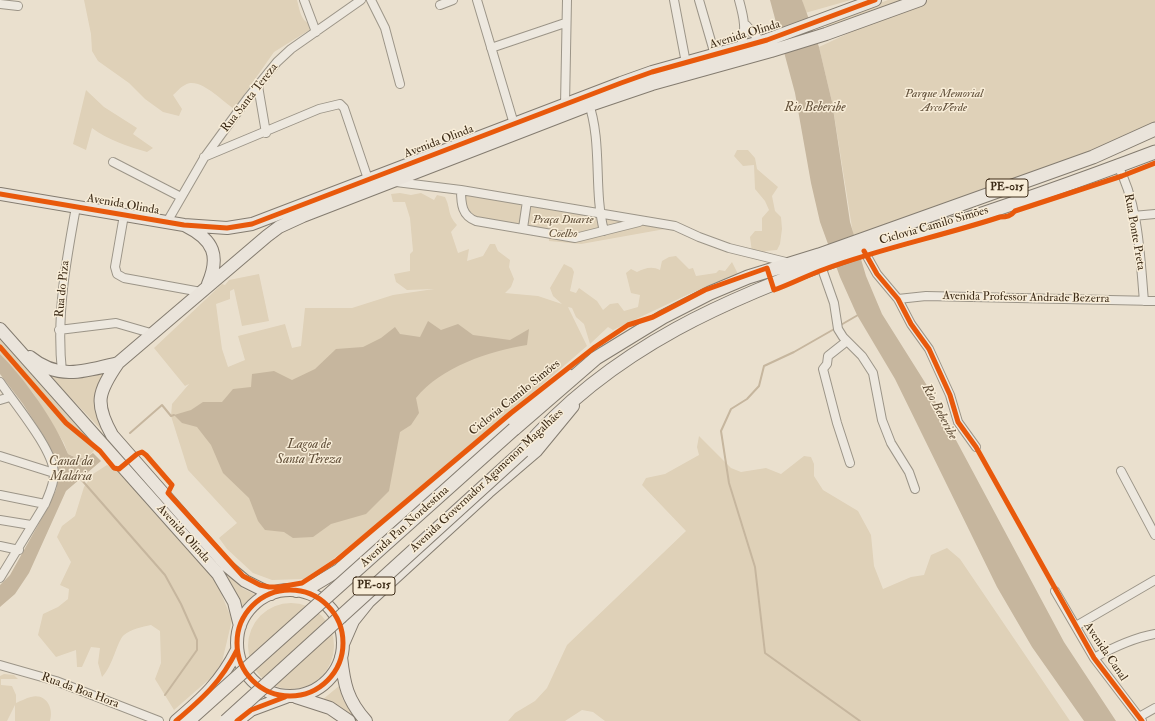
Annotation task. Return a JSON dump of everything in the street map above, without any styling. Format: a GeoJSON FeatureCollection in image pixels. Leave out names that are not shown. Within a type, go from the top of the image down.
{"type":"FeatureCollection","features":[{"type":"Feature","properties":{"kind":"highway","name":"Avenida Governador Agamenon Magalhães"},"geometry":{"type":"LineString","coordinates":[[226,721],[523,451],[543,427],[589,387],[622,361],[697,316],[750,292],[821,262],[1093,157],[1155,128]]}},
{"type":"Feature","properties":{"kind":"highway","name":"Avenida Governador Agamenon Magalhães"},"geometry":{"type":"LineString","coordinates":[[860,248],[930,231],[1155,152]]}},
{"type":"Feature","properties":{"kind":"highway","name":"Avenida Governador Agamenon Magalhães"},"geometry":{"type":"LineString","coordinates":[[514,429],[596,358],[631,336],[697,299],[731,283],[791,263],[821,262]]}},
{"type":"Feature","properties":{"kind":"highway","name":"Avenida Pan Nordestina"},"geometry":{"type":"LineString","coordinates":[[188,721],[514,429]]}},
{"type":"Feature","properties":{"kind":"main road","name":"Avenida Olinda"},"geometry":{"type":"LineString","coordinates":[[0,194],[184,225],[227,228],[252,224],[565,105],[652,84],[766,45],[820,21],[875,0]]}},
{"type":"Feature","properties":{"kind":"main road","name":"Avenida Olinda"},"geometry":{"type":"LineString","coordinates":[[118,363],[279,227],[303,216],[394,181],[652,72],[740,48],[766,45],[826,34],[920,0]]}},
{"type":"Feature","properties":{"kind":"main road"},"geometry":{"type":"LineString","coordinates":[[184,225],[203,237],[210,244],[213,252],[215,263],[204,289]]}},
{"type":"Feature","properties":{"kind":"main road"},"geometry":{"type":"LineString","coordinates":[[0,329],[11,341],[34,360],[62,372],[80,373],[118,363]]}},
{"type":"Feature","properties":{"kind":"main road","name":"Avenida Olinda"},"geometry":{"type":"LineString","coordinates":[[11,341],[94,434],[113,446],[218,574],[234,602],[240,626]]}},
{"type":"Feature","properties":{"kind":"main road","name":"Avenida Governador Agamenon Magalhães"},"geometry":{"type":"LineString","coordinates":[[296,591],[314,585],[339,570],[387,526],[528,407],[566,377],[596,358]]}},
{"type":"Feature","properties":{"kind":"main road"},"geometry":{"type":"LineString","coordinates":[[118,363],[102,389],[99,397],[99,407],[113,446],[227,566],[245,581],[272,594]]}},
{"type":"Feature","properties":{"kind":"main road","name":"Avenida Governador Agamenon Magalhães"},"geometry":{"type":"LineString","coordinates":[[343,644],[353,621],[369,601],[482,497],[536,451],[589,387]]}},
{"type":"Feature","properties":{"kind":"main road"},"geometry":{"type":"LineString","coordinates":[[176,721],[215,686],[227,670],[237,650],[240,626],[249,610],[263,598],[284,591],[296,591],[317,598],[333,613],[342,633],[343,644],[341,656],[335,672],[324,684],[309,693],[290,696],[252,710],[237,721]]}},
{"type":"Feature","properties":{"kind":"main road"},"geometry":{"type":"LineString","coordinates":[[237,650],[244,670],[254,682],[267,691],[330,708],[349,721]]}},
{"type":"Feature","properties":{"kind":"main road"},"geometry":{"type":"LineString","coordinates":[[341,656],[344,679],[349,697],[366,721]]}},
{"type":"Feature","properties":{"kind":"street"},"geometry":{"type":"LineString","coordinates":[[304,0],[316,32]]}},
{"type":"Feature","properties":{"kind":"street","name":"Rua Santa Tereza"},"geometry":{"type":"LineString","coordinates":[[167,222],[204,158],[277,62],[291,49],[361,0]]}},
{"type":"Feature","properties":{"kind":"street"},"geometry":{"type":"LineString","coordinates":[[371,0],[386,28],[400,84]]}},
{"type":"Feature","properties":{"kind":"street"},"geometry":{"type":"LineString","coordinates":[[440,4],[453,0]]}},
{"type":"Feature","properties":{"kind":"street"},"geometry":{"type":"LineString","coordinates":[[477,0],[514,124]]}},
{"type":"Feature","properties":{"kind":"street"},"geometry":{"type":"LineString","coordinates":[[565,105],[565,23],[567,0]]}},
{"type":"Feature","properties":{"kind":"street"},"geometry":{"type":"LineString","coordinates":[[674,0],[686,63]]}},
{"type":"Feature","properties":{"kind":"street"},"geometry":{"type":"LineString","coordinates":[[699,0],[715,55]]}},
{"type":"Feature","properties":{"kind":"street"},"geometry":{"type":"LineString","coordinates":[[740,0],[746,25],[740,48]]}},
{"type":"Feature","properties":{"kind":"street"},"geometry":{"type":"LineString","coordinates":[[0,4],[18,6]]}},
{"type":"Feature","properties":{"kind":"street"},"geometry":{"type":"LineString","coordinates":[[491,48],[565,23]]}},
{"type":"Feature","properties":{"kind":"street"},"geometry":{"type":"LineString","coordinates":[[746,25],[766,45]]}},
{"type":"Feature","properties":{"kind":"street"},"geometry":{"type":"LineString","coordinates":[[258,86],[266,133]]}},
{"type":"Feature","properties":{"kind":"street"},"geometry":{"type":"LineString","coordinates":[[588,100],[596,141],[600,215],[604,231]]}},
{"type":"Feature","properties":{"kind":"street"},"geometry":{"type":"LineString","coordinates":[[204,158],[266,133],[319,109],[340,104],[344,108],[368,179]]}},
{"type":"Feature","properties":{"kind":"street"},"geometry":{"type":"LineString","coordinates":[[113,162],[181,197]]}},
{"type":"Feature","properties":{"kind":"street","name":"Rua Ponte Preta"},"geometry":{"type":"LineString","coordinates":[[1117,165],[1134,216],[1144,301]]}},
{"type":"Feature","properties":{"kind":"street"},"geometry":{"type":"LineString","coordinates":[[394,181],[461,190],[600,215],[680,227],[699,237],[729,248],[791,263]]}},
{"type":"Feature","properties":{"kind":"street"},"geometry":{"type":"LineString","coordinates":[[461,190],[461,203],[470,219],[575,238],[644,221]]}},
{"type":"Feature","properties":{"kind":"street"},"geometry":{"type":"LineString","coordinates":[[523,228],[527,201]]}},
{"type":"Feature","properties":{"kind":"street","name":"Rua do Piza"},"geometry":{"type":"LineString","coordinates":[[62,372],[60,330],[66,260],[76,207]]}},
{"type":"Feature","properties":{"kind":"street"},"geometry":{"type":"LineString","coordinates":[[1134,216],[1155,214]]}},
{"type":"Feature","properties":{"kind":"street"},"geometry":{"type":"LineString","coordinates":[[124,215],[115,267],[117,274],[124,278],[204,289]]}},
{"type":"Feature","properties":{"kind":"street"},"geometry":{"type":"LineString","coordinates":[[860,248],[877,274],[898,299],[911,324],[929,349],[950,396],[955,416],[976,447]]}},
{"type":"Feature","properties":{"kind":"street"},"geometry":{"type":"LineString","coordinates":[[821,262],[834,303],[838,326],[847,341],[862,356],[873,373],[882,420],[891,443],[909,472],[915,489]]}},
{"type":"Feature","properties":{"kind":"street","name":"Avenida Professor Andrade Bezerra"},"geometry":{"type":"LineString","coordinates":[[898,299],[926,296],[1155,301]]}},
{"type":"Feature","properties":{"kind":"street"},"geometry":{"type":"LineString","coordinates":[[60,330],[116,323],[154,334]]}},
{"type":"Feature","properties":{"kind":"street"},"geometry":{"type":"LineString","coordinates":[[847,341],[828,356],[827,364],[823,369],[837,423],[850,463]]}},
{"type":"Feature","properties":{"kind":"street"},"geometry":{"type":"LineString","coordinates":[[0,382],[18,406],[39,439],[51,461],[54,473],[51,492],[45,504],[19,550],[2,573]]}},
{"type":"Feature","properties":{"kind":"street"},"geometry":{"type":"LineString","coordinates":[[0,400],[10,397]]}},
{"type":"Feature","properties":{"kind":"street"},"geometry":{"type":"LineString","coordinates":[[0,456],[54,473]]}},
{"type":"Feature","properties":{"kind":"street"},"geometry":{"type":"LineString","coordinates":[[1121,471],[1155,535]]}},
{"type":"Feature","properties":{"kind":"street"},"geometry":{"type":"LineString","coordinates":[[0,495],[45,504]]}},
{"type":"Feature","properties":{"kind":"street"},"geometry":{"type":"LineString","coordinates":[[0,520],[32,525]]}},
{"type":"Feature","properties":{"kind":"street"},"geometry":{"type":"LineString","coordinates":[[0,546],[19,550]]}},
{"type":"Feature","properties":{"kind":"street"},"geometry":{"type":"LineString","coordinates":[[1076,626],[1155,580]]}},
{"type":"Feature","properties":{"kind":"street","name":"Avenida Canal"},"geometry":{"type":"LineString","coordinates":[[1055,591],[1094,658],[1141,719]]}},
{"type":"Feature","properties":{"kind":"street"},"geometry":{"type":"LineString","coordinates":[[1094,658],[1124,642],[1155,634]]}},
{"type":"Feature","properties":{"kind":"street","name":"Rua da Boa Hora"},"geometry":{"type":"LineString","coordinates":[[0,665],[56,681],[159,721]]}},
{"type":"Feature","properties":{"kind":"street"},"geometry":{"type":"LineString","coordinates":[[1141,719],[1155,708]]}},
{"type":"Feature","properties":{"kind":"green space"},"geometry":{"type":"Polygon","coordinates":[[[84,0],[297,0],[302,17],[310,24],[311,29],[274,52],[234,109],[210,91],[197,84],[191,83],[180,88],[173,95],[182,109],[179,116],[163,112],[145,99],[129,83],[98,61],[92,51],[91,34],[84,0]]]}},
{"type":"Feature","properties":{"kind":"green space"},"geometry":{"type":"Polygon","coordinates":[[[802,0],[851,0],[805,13],[802,0]]]}},
{"type":"Feature","properties":{"kind":"green space"},"geometry":{"type":"Polygon","coordinates":[[[888,0],[905,0],[827,27],[824,24],[888,0]]]}},
{"type":"Feature","properties":{"kind":"green space","name":"Parque Memorial ArcoVerde"},"geometry":{"type":"Polygon","coordinates":[[[928,0],[1155,0],[1155,127],[854,240],[832,102],[819,47],[885,16],[928,0]]]}},
{"type":"Feature","properties":{"kind":"green space"},"geometry":{"type":"Polygon","coordinates":[[[86,90],[104,107],[137,128],[133,134],[153,148],[147,152],[111,139],[92,128],[86,150],[73,144],[86,90]]]}},
{"type":"Feature","properties":{"kind":"green space"},"geometry":{"type":"Polygon","coordinates":[[[737,150],[748,150],[755,158],[757,169],[778,187],[772,196],[775,211],[781,217],[782,229],[780,244],[777,250],[766,251],[763,255],[752,252],[750,237],[755,231],[762,231],[762,218],[769,210],[765,201],[755,189],[754,165],[743,166],[734,156],[737,150]]]}},
{"type":"Feature","properties":{"kind":"green space"},"geometry":{"type":"Polygon","coordinates":[[[400,193],[411,195],[421,193],[434,200],[437,195],[445,197],[450,214],[457,225],[451,232],[458,253],[469,249],[467,261],[483,256],[490,244],[495,244],[498,251],[510,260],[509,267],[514,279],[511,287],[505,293],[538,296],[562,304],[553,296],[550,288],[564,264],[572,268],[574,272],[570,291],[576,293],[579,288],[597,301],[603,310],[610,304],[618,303],[624,311],[638,307],[640,295],[631,293],[626,273],[631,269],[637,272],[648,268],[660,270],[662,261],[669,257],[676,256],[689,269],[693,268],[696,276],[716,273],[719,270],[725,271],[732,262],[738,274],[689,294],[613,330],[608,327],[590,344],[584,324],[576,317],[572,308],[568,307],[587,346],[429,482],[332,560],[304,579],[272,580],[253,573],[227,549],[219,538],[237,523],[188,470],[171,416],[172,404],[189,384],[185,386],[154,348],[222,284],[225,285],[229,280],[259,274],[269,321],[242,326],[234,289],[230,291],[230,299],[216,304],[222,349],[228,367],[245,360],[238,336],[285,324],[292,348],[301,346],[305,308],[352,308],[393,295],[434,289],[407,290],[396,282],[394,274],[410,271],[410,254],[413,251],[410,218],[405,202],[393,202],[391,194],[400,193]]]}},
{"type":"Feature","properties":{"kind":"green space","name":"Praça Duarte Coelho"},"geometry":{"type":"Polygon","coordinates":[[[465,194],[665,229],[581,244],[549,241],[549,233],[511,224],[462,217],[465,194]]]}},
{"type":"Feature","properties":{"kind":"green space"},"geometry":{"type":"Polygon","coordinates":[[[0,336],[98,445],[92,453],[82,458],[68,454],[64,443],[33,393],[0,354],[0,336]]]}},
{"type":"Feature","properties":{"kind":"green space"},"geometry":{"type":"Polygon","coordinates":[[[108,371],[97,390],[111,440],[48,374],[83,378],[108,371]]]}},
{"type":"Feature","properties":{"kind":"green space"},"geometry":{"type":"Polygon","coordinates":[[[699,436],[731,468],[741,472],[766,468],[781,474],[804,456],[811,457],[814,464],[814,476],[823,490],[858,511],[871,535],[874,566],[883,589],[911,577],[924,575],[931,555],[947,548],[960,559],[1070,721],[605,721],[593,712],[582,710],[565,721],[508,721],[515,713],[535,701],[547,688],[567,645],[686,531],[642,485],[646,478],[665,474],[699,455],[697,447],[699,436]]]}},
{"type":"Feature","properties":{"kind":"green space"},"geometry":{"type":"Polygon","coordinates":[[[107,465],[125,475],[142,499],[216,581],[232,620],[222,662],[214,675],[174,710],[155,679],[161,663],[160,631],[151,625],[133,630],[121,638],[109,667],[102,677],[98,663],[100,648],[91,647],[82,667],[77,667],[76,650],[56,657],[38,635],[43,614],[58,607],[68,599],[69,589],[60,585],[71,562],[57,537],[62,526],[75,516],[84,487],[93,474],[107,465]]]}},
{"type":"Feature","properties":{"kind":"green space"},"geometry":{"type":"Polygon","coordinates":[[[226,574],[242,588],[258,596],[240,612],[238,599],[226,574]]]}},
{"type":"Feature","properties":{"kind":"green space"},"geometry":{"type":"Polygon","coordinates":[[[283,603],[299,603],[308,606],[322,615],[331,629],[334,638],[334,654],[331,663],[322,677],[308,686],[299,689],[283,689],[267,682],[260,677],[255,670],[248,654],[248,638],[255,622],[260,615],[267,610],[283,603]]]}},
{"type":"Feature","properties":{"kind":"green space"},"geometry":{"type":"Polygon","coordinates":[[[4,674],[14,675],[18,679],[1,679],[1,685],[12,686],[16,695],[16,703],[36,696],[45,699],[51,711],[50,721],[15,721],[15,705],[7,721],[0,721],[0,676],[4,674]]]}},
{"type":"Feature","properties":{"kind":"green space"},"geometry":{"type":"Polygon","coordinates":[[[339,686],[343,700],[359,721],[354,721],[322,700],[339,686]]]}},
{"type":"Feature","properties":{"kind":"water","name":"Rio Beberibe"},"geometry":{"type":"Polygon","coordinates":[[[770,0],[802,0],[819,47],[832,102],[850,222],[866,276],[882,314],[926,384],[1064,642],[1116,721],[1084,721],[1032,647],[997,587],[895,379],[857,315],[840,277],[820,222],[811,183],[795,93],[770,0]]]}},
{"type":"Feature","properties":{"kind":"water","name":"Lagoa de Santa Tereza"},"geometry":{"type":"Polygon","coordinates":[[[428,321],[441,330],[458,324],[473,335],[510,340],[529,329],[527,345],[497,351],[467,362],[452,369],[426,387],[416,398],[419,413],[411,425],[400,432],[389,491],[366,514],[331,524],[313,537],[293,538],[284,532],[265,530],[258,521],[249,498],[223,473],[211,445],[197,427],[182,423],[174,415],[191,410],[203,402],[222,402],[233,389],[251,387],[252,374],[274,371],[292,380],[315,369],[336,349],[363,347],[381,338],[395,327],[400,334],[420,337],[428,321]]]}},
{"type":"Feature","properties":{"kind":"water","name":"Canal da Malária"},"geometry":{"type":"Polygon","coordinates":[[[0,354],[29,388],[47,414],[68,454],[75,457],[84,458],[93,453],[101,461],[66,491],[29,573],[15,594],[0,607],[0,585],[10,575],[47,509],[56,490],[58,479],[57,463],[47,441],[23,404],[0,374],[0,354]]]}},
{"type":"Feature","properties":{"kind":"waterway"},"geometry":{"type":"LineString","coordinates":[[839,326],[858,315]]}},
{"type":"Feature","properties":{"kind":"waterway"},"geometry":{"type":"LineString","coordinates":[[836,328],[794,352],[764,366],[759,386],[747,399],[731,409],[721,431],[729,483],[755,567],[765,653],[860,721]]}},
{"type":"Feature","properties":{"kind":"waterway"},"geometry":{"type":"LineString","coordinates":[[130,433],[162,405],[171,416],[174,415]]}},
{"type":"Feature","properties":{"kind":"waterway"},"geometry":{"type":"LineString","coordinates":[[80,478],[165,575],[181,604],[197,640],[197,650],[165,695]]}},
{"type":"Feature","properties":{"kind":"cycle path"},"geometry":{"type":"LineString","coordinates":[[0,194],[184,225],[227,228],[252,224],[621,83],[652,72],[767,40],[875,0]]}},
{"type":"Feature","properties":{"kind":"cycle path","name":"Ciclovia Camilo Simões"},"geometry":{"type":"LineString","coordinates":[[0,347],[66,423],[100,451],[114,468],[119,469],[137,454],[142,452],[172,485],[168,493],[243,576],[260,585],[279,587],[302,583],[337,560],[511,413],[595,347],[628,325],[653,317],[705,290],[767,268],[774,290],[819,271],[890,248],[1000,217],[1009,216],[1015,211],[1122,176],[1155,163]]}},
{"type":"Feature","properties":{"kind":"cycle path"},"geometry":{"type":"LineString","coordinates":[[864,251],[877,274],[898,299],[911,324],[929,349],[950,395],[958,422],[976,447],[1094,658],[1142,721]]}},
{"type":"Feature","properties":{"kind":"cycle path"},"geometry":{"type":"LineString","coordinates":[[290,590],[310,594],[327,606],[339,623],[343,643],[339,663],[327,680],[310,692],[290,696],[270,692],[253,680],[241,663],[237,643],[241,623],[253,606],[270,594],[290,590]]}},
{"type":"Feature","properties":{"kind":"cycle path"},"geometry":{"type":"LineString","coordinates":[[176,721],[211,689],[225,671],[237,650]]}},
{"type":"Feature","properties":{"kind":"cycle path"},"geometry":{"type":"LineString","coordinates":[[237,721],[251,710],[285,697]]}}]}
